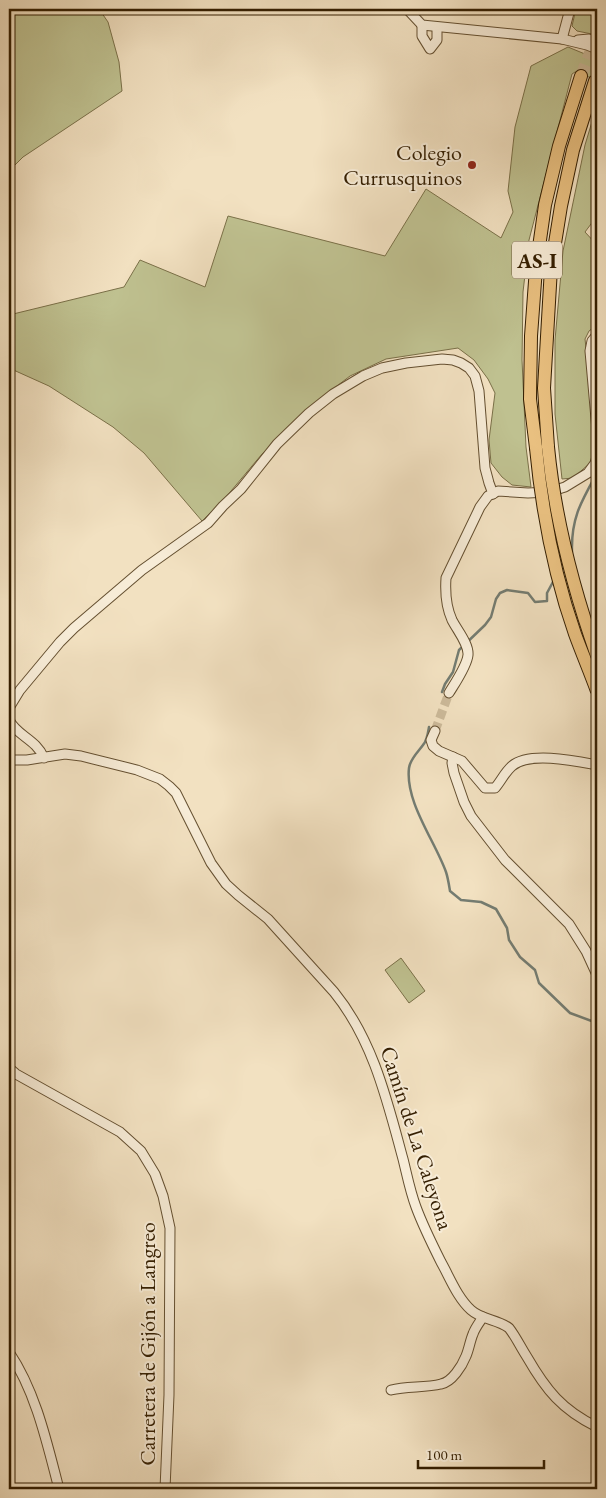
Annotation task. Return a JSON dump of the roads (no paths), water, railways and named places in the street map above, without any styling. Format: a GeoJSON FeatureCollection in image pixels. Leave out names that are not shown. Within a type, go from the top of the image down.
{"type":"FeatureCollection","features":[{"type":"Feature","properties":{"kind":"highway","name":"AS-I"},"geometry":{"type":"LineString","coordinates":[[581,76],[559,146],[545,205],[536,268],[531,336],[530,399],[554,492],[574,585],[597,656]]}},
{"type":"Feature","properties":{"kind":"highway","name":"AS-I"},"geometry":{"type":"LineString","coordinates":[[595,82],[573,150],[561,206],[551,268],[542,448],[543,509],[554,558],[575,633],[597,691]]}},
{"type":"Feature","properties":{"kind":"street"},"geometry":{"type":"LineString","coordinates":[[407,9],[422,25],[437,28],[597,41]]}},
{"type":"Feature","properties":{"kind":"street"},"geometry":{"type":"LineString","coordinates":[[567,40],[570,9]]}},
{"type":"Feature","properties":{"kind":"street"},"geometry":{"type":"LineString","coordinates":[[422,25],[422,36],[430,49],[437,40],[437,28]]}},
{"type":"Feature","properties":{"kind":"street"},"geometry":{"type":"LineString","coordinates":[[567,40],[597,49]]}},
{"type":"Feature","properties":{"kind":"street"},"geometry":{"type":"LineString","coordinates":[[597,335],[592,341],[590,351],[597,430]]}},
{"type":"Feature","properties":{"kind":"street"},"geometry":{"type":"LineString","coordinates":[[9,708],[20,690],[74,628],[142,570],[208,523],[241,489],[277,444],[309,413],[333,394],[363,376],[382,368],[442,359],[462,362],[469,368],[478,383],[485,468],[488,483],[493,494]]}},
{"type":"Feature","properties":{"kind":"street"},"geometry":{"type":"LineString","coordinates":[[449,693],[468,656],[465,644],[452,621],[449,611],[445,592],[446,578],[480,507],[488,496],[498,491],[548,492],[565,487],[588,473],[596,462],[597,455]]}},
{"type":"Feature","properties":{"kind":"street"},"geometry":{"type":"LineString","coordinates":[[9,720],[14,728],[35,743],[44,758]]}},
{"type":"Feature","properties":{"kind":"street"},"geometry":{"type":"LineString","coordinates":[[434,731],[431,740],[433,746],[439,751],[466,764],[485,788],[495,788],[513,764],[527,759],[538,758],[597,765]]}},
{"type":"Feature","properties":{"kind":"street","name":"Camín de La Caleyona"},"geometry":{"type":"LineString","coordinates":[[9,760],[44,758],[65,754],[81,756],[137,770],[160,779],[176,793],[211,863],[221,878],[238,895],[268,919],[341,1000],[370,1051],[385,1092],[415,1205],[430,1239],[463,1301],[470,1309],[483,1317],[504,1324],[509,1328],[536,1373],[557,1400],[582,1420],[597,1427]]}},
{"type":"Feature","properties":{"kind":"street"},"geometry":{"type":"LineString","coordinates":[[453,757],[454,773],[471,816],[505,860],[569,924],[586,951],[597,975]]}},
{"type":"Feature","properties":{"kind":"street","name":"Carretera de Gijón a Langreo"},"geometry":{"type":"LineString","coordinates":[[9,1068],[16,1074],[120,1132],[141,1151],[156,1174],[170,1228],[169,1395],[165,1489]]}},
{"type":"Feature","properties":{"kind":"street"},"geometry":{"type":"LineString","coordinates":[[391,1390],[443,1384],[449,1381],[466,1356],[473,1334],[483,1317]]}},
{"type":"Feature","properties":{"kind":"street"},"geometry":{"type":"LineString","coordinates":[[9,1352],[18,1365],[28,1387],[45,1435],[59,1489]]}},
{"type":"Feature","properties":{"kind":"waterway"},"geometry":{"type":"LineString","coordinates":[[572,552],[575,520],[597,473]]}},
{"type":"Feature","properties":{"kind":"waterway"},"geometry":{"type":"LineString","coordinates":[[442,692],[453,672],[459,650],[491,617],[496,599],[500,593],[507,590],[528,593],[535,602],[547,601],[547,593],[554,580]]}},
{"type":"Feature","properties":{"kind":"waterway"},"geometry":{"type":"LineString","coordinates":[[429,727],[427,737],[410,765],[409,781],[416,808],[446,872],[450,891],[461,900],[481,902],[496,909],[507,928],[509,940],[520,957],[535,970],[539,983],[570,1013],[597,1023]]}},
{"type":"Feature","properties":{"kind":"tunnel"},"geometry":{"type":"LineString","coordinates":[[581,76],[597,35]]}},
{"type":"Feature","properties":{"kind":"tunnel"},"geometry":{"type":"LineString","coordinates":[[435,731],[449,693]]}},
{"type":"Feature","properties":{"kind":"place","name":"Colegio Currusquinos"},"geometry":{"type":"Point","coordinates":[472,165]}}]}
